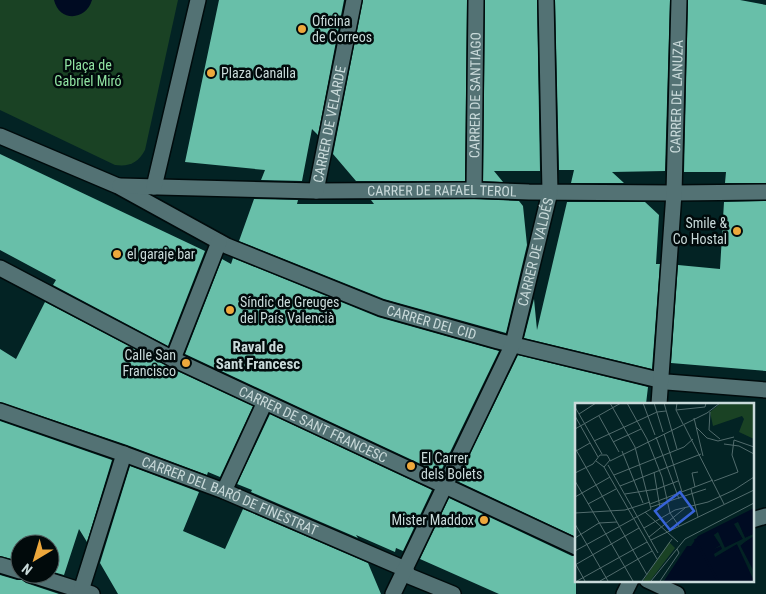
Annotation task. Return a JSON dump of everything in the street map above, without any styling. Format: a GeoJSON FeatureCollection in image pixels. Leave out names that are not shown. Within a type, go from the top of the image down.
{"type":"FeatureCollection","features":[{"type":"Feature","properties":{"kind":"street"},"geometry":{"type":"LineString","coordinates":[[154,186],[198,0]]}},
{"type":"Feature","properties":{"kind":"street","name":"CARRER DE VELARDE"},"geometry":{"type":"LineString","coordinates":[[316,192],[354,0]]}},
{"type":"Feature","properties":{"kind":"street","name":"CARRER DE SANTIAGO"},"geometry":{"type":"LineString","coordinates":[[474,190],[476,0]]}},
{"type":"Feature","properties":{"kind":"street","name":"CARRER DE VALDÉS"},"geometry":{"type":"LineString","coordinates":[[392,594],[513,344],[550,192],[546,0]]}},
{"type":"Feature","properties":{"kind":"street","name":"CARRER DE LANUZA"},"geometry":{"type":"LineString","coordinates":[[659,403],[674,194],[679,0]]}},
{"type":"Feature","properties":{"kind":"street"},"geometry":{"type":"LineString","coordinates":[[0,136],[118,186]]}},
{"type":"Feature","properties":{"kind":"street","name":"CARRER DE RAFAEL TEROL"},"geometry":{"type":"LineString","coordinates":[[118,186],[316,192],[474,190],[674,194],[766,192]]}},
{"type":"Feature","properties":{"kind":"street","name":"CARRER DEL CID"},"geometry":{"type":"LineString","coordinates":[[118,186],[219,242],[381,308],[513,344],[667,382],[766,390]]}},
{"type":"Feature","properties":{"kind":"street"},"geometry":{"type":"LineString","coordinates":[[173,359],[219,242]]}},
{"type":"Feature","properties":{"kind":"street","name":"CARRER DE SANT FRANCESC"},"geometry":{"type":"LineString","coordinates":[[0,268],[173,359],[575,547]]}},
{"type":"Feature","properties":{"kind":"street"},"geometry":{"type":"LineString","coordinates":[[224,491],[265,402]]}},
{"type":"Feature","properties":{"kind":"street","name":"CARRER DEL BARÓ DE FINESTRAT"},"geometry":{"type":"LineString","coordinates":[[0,412],[124,454],[224,491],[405,569],[409,576],[453,594]]}},
{"type":"Feature","properties":{"kind":"street"},"geometry":{"type":"LineString","coordinates":[[58,584],[85,593],[124,454]]}},
{"type":"Feature","properties":{"kind":"street"},"geometry":{"type":"LineString","coordinates":[[624,594],[630,582]]}},
{"type":"Feature","properties":{"kind":"street"},"geometry":{"type":"LineString","coordinates":[[651,582],[677,594]]}},
{"type":"Feature","properties":{"kind":"green space","name":"Plaça de Gabriel Miró"},"geometry":{"type":"Polygon","coordinates":[[[0,0],[178,0],[145,150],[136,161],[129,165],[115,165],[0,110],[0,0]]]}},
{"type":"Feature","properties":{"kind":"water"},"geometry":{"type":"Polygon","coordinates":[[[54,0],[92,0],[84,12],[73,16],[61,12],[54,0]]]}},
{"type":"Feature","properties":{"kind":"building"},"geometry":{"type":"Polygon","coordinates":[[[219,0],[344,0],[318,135],[312,129],[302,181],[261,180],[265,170],[185,162],[219,0]]]}},
{"type":"Feature","properties":{"kind":"building"},"geometry":{"type":"Polygon","coordinates":[[[363,0],[467,0],[465,181],[356,181],[333,154],[363,0]]]}},
{"type":"Feature","properties":{"kind":"building"},"geometry":{"type":"Polygon","coordinates":[[[485,0],[537,0],[540,171],[494,171],[503,182],[483,181],[485,0]]]}},
{"type":"Feature","properties":{"kind":"building"},"geometry":{"type":"Polygon","coordinates":[[[555,0],[670,0],[665,171],[612,172],[624,183],[571,183],[574,170],[559,170],[555,0]]]}},
{"type":"Feature","properties":{"kind":"building"},"geometry":{"type":"Polygon","coordinates":[[[688,0],[740,0],[766,5],[766,183],[725,183],[726,172],[684,172],[688,0]]]}},
{"type":"Feature","properties":{"kind":"building"},"geometry":{"type":"Polygon","coordinates":[[[0,154],[205,251],[168,346],[53,285],[56,280],[0,250],[0,154]]]}},
{"type":"Feature","properties":{"kind":"building"},"geometry":{"type":"Polygon","coordinates":[[[254,199],[298,200],[297,204],[374,204],[371,200],[474,199],[519,201],[523,206],[527,245],[506,333],[384,299],[239,241],[254,199]]]}},
{"type":"Feature","properties":{"kind":"building"},"geometry":{"type":"Polygon","coordinates":[[[766,201],[766,371],[671,363],[678,265],[720,269],[724,202],[766,201]]]}},
{"type":"Feature","properties":{"kind":"building"},"geometry":{"type":"Polygon","coordinates":[[[567,202],[645,202],[659,215],[656,264],[660,264],[652,369],[524,338],[534,299],[537,330],[567,202]]]}},
{"type":"Feature","properties":{"kind":"building"},"geometry":{"type":"Polygon","coordinates":[[[233,258],[378,317],[499,351],[440,473],[185,354],[222,259],[231,264],[233,258]]]}},
{"type":"Feature","properties":{"kind":"building"},"geometry":{"type":"Polygon","coordinates":[[[45,302],[169,367],[253,406],[220,477],[208,472],[207,475],[127,445],[0,402],[0,349],[16,359],[45,302]]]}},
{"type":"Feature","properties":{"kind":"building"},"geometry":{"type":"Polygon","coordinates":[[[518,355],[648,387],[646,403],[575,403],[575,537],[457,481],[518,355]]]}},
{"type":"Feature","properties":{"kind":"building"},"geometry":{"type":"Polygon","coordinates":[[[270,414],[432,490],[403,551],[396,548],[395,552],[356,535],[358,538],[251,492],[252,490],[237,484],[270,414]]]}},
{"type":"Feature","properties":{"kind":"building"},"geometry":{"type":"Polygon","coordinates":[[[0,421],[112,460],[87,542],[79,529],[64,575],[60,574],[60,534],[10,534],[10,558],[0,556],[0,421]]]}},
{"type":"Feature","properties":{"kind":"building"},"geometry":{"type":"Polygon","coordinates":[[[130,466],[199,492],[183,531],[225,549],[243,509],[368,563],[381,594],[118,594],[100,563],[130,466]]]}},
{"type":"Feature","properties":{"kind":"building"},"geometry":{"type":"Polygon","coordinates":[[[449,498],[575,556],[576,594],[499,594],[420,559],[449,498]]]}},
{"type":"Feature","properties":{"kind":"building"},"geometry":{"type":"Polygon","coordinates":[[[0,575],[10,578],[10,584],[29,584],[59,594],[0,594],[0,575]]]}},
{"type":"Feature","properties":{"kind":"place","name":"Oficina de Correos"},"geometry":{"type":"Point","coordinates":[302,29]}},
{"type":"Feature","properties":{"kind":"place","name":"Plaza Canalla"},"geometry":{"type":"Point","coordinates":[211,73]}},
{"type":"Feature","properties":{"kind":"place","name":"Smile & Co Hostal"},"geometry":{"type":"Point","coordinates":[737,231]}},
{"type":"Feature","properties":{"kind":"place","name":"el garaje bar"},"geometry":{"type":"Point","coordinates":[117,254]}},
{"type":"Feature","properties":{"kind":"place","name":"Síndic de Greuges del País Valencià"},"geometry":{"type":"Point","coordinates":[230,310]}},
{"type":"Feature","properties":{"kind":"place","name":"Calle San Francisco"},"geometry":{"type":"Point","coordinates":[186,363]}},
{"type":"Feature","properties":{"kind":"place","name":"El Carrer dels Bolets"},"geometry":{"type":"Point","coordinates":[411,466]}},
{"type":"Feature","properties":{"kind":"place","name":"Mister Maddox"},"geometry":{"type":"Point","coordinates":[484,520]}},
{"type":"Feature","properties":{"kind":"district","name":"Raval de Sant Francesc"},"geometry":{"type":"Point","coordinates":[258,356]}}]}
